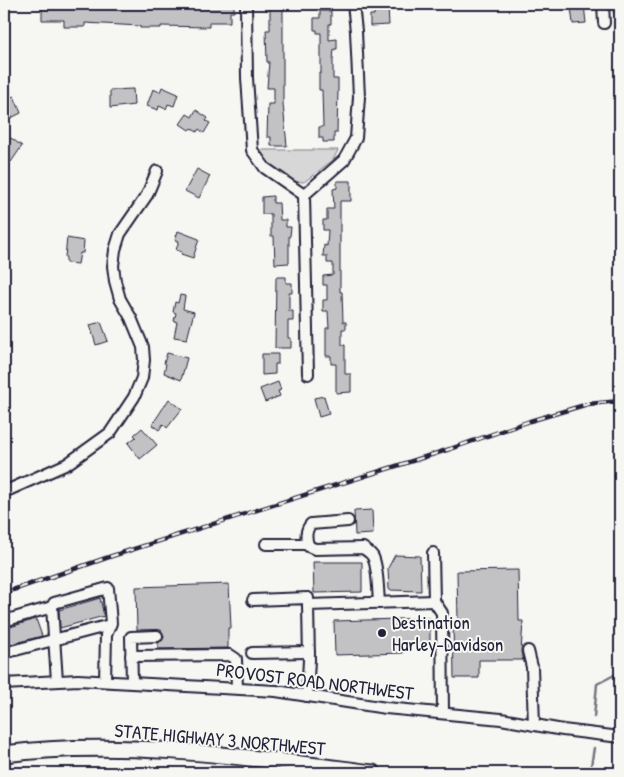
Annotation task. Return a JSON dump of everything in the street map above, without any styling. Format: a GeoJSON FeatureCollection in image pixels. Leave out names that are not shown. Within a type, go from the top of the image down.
{"type":"FeatureCollection","features":[{"type":"Feature","properties":{"kind":"highway","name":"STATE HIGHWAY 3 NORTHWEST"},"geometry":{"type":"LineString","coordinates":[[4,754],[71,749],[177,751],[239,756],[374,773]]}},
{"type":"Feature","properties":{"kind":"street"},"geometry":{"type":"LineString","coordinates":[[246,4],[247,78],[252,150],[266,168],[304,195]]}},
{"type":"Feature","properties":{"kind":"street"},"geometry":{"type":"LineString","coordinates":[[304,195],[344,160],[356,138],[359,97],[353,4]]}},
{"type":"Feature","properties":{"kind":"street"},"geometry":{"type":"LineString","coordinates":[[603,4],[604,22]]}},
{"type":"Feature","properties":{"kind":"street"},"geometry":{"type":"LineString","coordinates":[[4,492],[68,464],[110,432],[134,397],[142,378],[143,348],[131,318],[120,299],[113,266],[120,234],[147,195],[157,171]]}},
{"type":"Feature","properties":{"kind":"street"},"geometry":{"type":"LineString","coordinates":[[304,195],[308,374]]}},
{"type":"Feature","properties":{"kind":"street"},"geometry":{"type":"LineString","coordinates":[[348,522],[311,524],[307,529],[308,546],[315,549],[363,548],[370,552],[376,568],[379,603]]}},
{"type":"Feature","properties":{"kind":"street"},"geometry":{"type":"LineString","coordinates":[[266,544],[308,544]]}},
{"type":"Feature","properties":{"kind":"street"},"geometry":{"type":"LineString","coordinates":[[434,553],[434,601],[442,613],[443,713]]}},
{"type":"Feature","properties":{"kind":"street"},"geometry":{"type":"LineString","coordinates":[[4,622],[52,607],[54,603],[108,588],[110,625],[106,635],[105,681]]}},
{"type":"Feature","properties":{"kind":"street"},"geometry":{"type":"LineString","coordinates":[[254,600],[308,598],[309,652],[307,696]]}},
{"type":"Feature","properties":{"kind":"street"},"geometry":{"type":"LineString","coordinates":[[308,605],[434,601]]}},
{"type":"Feature","properties":{"kind":"street"},"geometry":{"type":"LineString","coordinates":[[52,607],[57,681]]}},
{"type":"Feature","properties":{"kind":"street"},"geometry":{"type":"LineString","coordinates":[[4,653],[110,625]]}},
{"type":"Feature","properties":{"kind":"street"},"geometry":{"type":"LineString","coordinates":[[132,682],[131,637],[157,636]]}},
{"type":"Feature","properties":{"kind":"street"},"geometry":{"type":"LineString","coordinates":[[528,651],[532,667],[534,724]]}},
{"type":"Feature","properties":{"kind":"street"},"geometry":{"type":"LineString","coordinates":[[252,653],[309,652]]}},
{"type":"Feature","properties":{"kind":"street"},"geometry":{"type":"LineString","coordinates":[[131,656],[230,655],[236,659],[237,688]]}},
{"type":"Feature","properties":{"kind":"street","name":"PROVOST ROAD NORTHWEST"},"geometry":{"type":"LineString","coordinates":[[4,684],[105,681],[276,691],[386,708],[501,718],[620,737]]}},
{"type":"Feature","properties":{"kind":"shaded area"},"geometry":{"type":"Polygon","coordinates":[[[257,150],[338,150],[333,160],[304,182],[291,181],[271,167],[257,150]]]}},
{"type":"Feature","properties":{"kind":"building"},"geometry":{"type":"Polygon","coordinates":[[[42,4],[174,6],[174,4],[234,4],[234,12],[230,12],[230,22],[209,22],[209,27],[161,26],[161,28],[140,28],[140,26],[85,23],[85,27],[64,27],[64,20],[42,20],[42,4]]]}},
{"type":"Feature","properties":{"kind":"building"},"geometry":{"type":"Polygon","coordinates":[[[270,4],[283,4],[283,104],[287,146],[271,146],[271,137],[267,137],[268,104],[274,104],[274,88],[267,88],[269,62],[267,62],[266,30],[270,30],[270,4]]]}},
{"type":"Feature","properties":{"kind":"building"},"geometry":{"type":"Polygon","coordinates":[[[620,4],[620,26],[618,27],[612,6],[620,4]]]}},
{"type":"Feature","properties":{"kind":"building"},"geometry":{"type":"Polygon","coordinates":[[[584,5],[586,23],[573,24],[571,7],[584,5]]]}},
{"type":"Feature","properties":{"kind":"building"},"geometry":{"type":"Polygon","coordinates":[[[388,7],[389,25],[370,26],[370,15],[374,15],[374,8],[388,7]]]}},
{"type":"Feature","properties":{"kind":"building"},"geometry":{"type":"Polygon","coordinates":[[[320,11],[331,11],[329,40],[337,39],[337,49],[334,49],[333,60],[333,79],[338,79],[337,133],[334,133],[334,142],[323,142],[323,138],[319,138],[319,127],[323,127],[322,90],[319,90],[321,33],[317,33],[317,30],[314,30],[314,18],[320,18],[320,11]]]}},
{"type":"Feature","properties":{"kind":"building"},"geometry":{"type":"Polygon","coordinates":[[[162,87],[178,94],[174,106],[168,104],[166,109],[159,106],[158,110],[147,106],[153,89],[160,92],[162,87]]]}},
{"type":"Feature","properties":{"kind":"building"},"geometry":{"type":"Polygon","coordinates":[[[133,89],[134,105],[110,108],[110,90],[133,89]]]}},
{"type":"Feature","properties":{"kind":"building"},"geometry":{"type":"Polygon","coordinates":[[[14,96],[21,113],[9,119],[4,106],[4,100],[14,96]]]}},
{"type":"Feature","properties":{"kind":"building"},"geometry":{"type":"Polygon","coordinates":[[[196,110],[208,118],[206,121],[210,123],[204,133],[199,129],[197,132],[191,128],[189,130],[180,124],[187,114],[192,117],[196,110]]]}},
{"type":"Feature","properties":{"kind":"building"},"geometry":{"type":"Polygon","coordinates":[[[11,138],[22,146],[11,162],[4,157],[4,149],[11,138]]]}},
{"type":"Feature","properties":{"kind":"building"},"geometry":{"type":"Polygon","coordinates":[[[197,169],[210,176],[199,198],[185,191],[197,169]]]}},
{"type":"Feature","properties":{"kind":"building"},"geometry":{"type":"Polygon","coordinates":[[[337,181],[351,181],[351,201],[340,201],[340,292],[342,292],[343,322],[346,322],[346,329],[342,329],[342,345],[345,345],[345,374],[351,374],[351,392],[336,393],[336,364],[331,364],[331,356],[326,356],[326,328],[329,328],[328,311],[323,311],[323,300],[327,300],[327,285],[323,285],[323,276],[333,275],[333,263],[327,263],[327,256],[323,256],[324,245],[327,246],[328,230],[323,230],[323,220],[327,220],[327,209],[334,209],[333,189],[337,188],[337,181]]]}},
{"type":"Feature","properties":{"kind":"building"},"geometry":{"type":"Polygon","coordinates":[[[273,196],[273,203],[279,203],[280,220],[286,220],[286,227],[291,227],[289,263],[275,264],[274,236],[271,236],[271,214],[262,214],[262,197],[273,196]]]}},
{"type":"Feature","properties":{"kind":"building"},"geometry":{"type":"Polygon","coordinates":[[[178,231],[199,239],[193,258],[176,250],[179,241],[175,240],[178,231]]]}},
{"type":"Feature","properties":{"kind":"building"},"geometry":{"type":"Polygon","coordinates":[[[67,238],[84,241],[83,253],[80,253],[78,264],[66,263],[67,238]]]}},
{"type":"Feature","properties":{"kind":"building"},"geometry":{"type":"Polygon","coordinates":[[[276,277],[286,277],[286,283],[292,283],[292,293],[289,293],[289,311],[293,311],[293,321],[288,321],[288,338],[291,338],[291,348],[275,348],[276,277]]]}},
{"type":"Feature","properties":{"kind":"building"},"geometry":{"type":"Polygon","coordinates":[[[180,295],[185,296],[183,309],[194,312],[187,339],[174,337],[177,322],[174,321],[176,313],[173,312],[175,302],[178,303],[180,295]]]}},
{"type":"Feature","properties":{"kind":"building"},"geometry":{"type":"Polygon","coordinates":[[[101,322],[108,341],[96,345],[90,325],[101,322]]]}},
{"type":"Feature","properties":{"kind":"building"},"geometry":{"type":"Polygon","coordinates":[[[167,353],[187,358],[181,380],[164,373],[167,353]]]}},
{"type":"Feature","properties":{"kind":"building"},"geometry":{"type":"Polygon","coordinates":[[[262,354],[278,354],[275,374],[262,375],[262,354]]]}},
{"type":"Feature","properties":{"kind":"building"},"geometry":{"type":"Polygon","coordinates":[[[278,382],[281,390],[278,391],[280,396],[265,402],[260,389],[278,382]]]}},
{"type":"Feature","properties":{"kind":"building"},"geometry":{"type":"Polygon","coordinates":[[[324,396],[329,414],[319,417],[314,398],[324,396]]]}},
{"type":"Feature","properties":{"kind":"building"},"geometry":{"type":"Polygon","coordinates":[[[169,399],[182,409],[167,428],[163,424],[159,430],[152,425],[169,399]]]}},
{"type":"Feature","properties":{"kind":"building"},"geometry":{"type":"Polygon","coordinates":[[[142,428],[157,445],[140,459],[128,443],[136,437],[134,435],[142,428]]]}},
{"type":"Feature","properties":{"kind":"building"},"geometry":{"type":"Polygon","coordinates":[[[372,510],[373,534],[355,535],[354,511],[372,510]]]}},
{"type":"Feature","properties":{"kind":"building"},"geometry":{"type":"Polygon","coordinates":[[[395,555],[420,556],[421,591],[389,590],[388,568],[395,555]]]}},
{"type":"Feature","properties":{"kind":"building"},"geometry":{"type":"Polygon","coordinates":[[[313,562],[362,562],[362,592],[314,593],[313,562]]]}},
{"type":"Feature","properties":{"kind":"building"},"geometry":{"type":"Polygon","coordinates":[[[518,570],[519,621],[523,621],[521,652],[523,660],[479,660],[479,678],[454,678],[453,621],[458,621],[457,571],[518,570]]]}},
{"type":"Feature","properties":{"kind":"building"},"geometry":{"type":"Polygon","coordinates":[[[229,584],[231,628],[228,628],[228,648],[158,649],[158,643],[163,640],[164,636],[161,630],[137,630],[136,587],[229,584]]]}},
{"type":"Feature","properties":{"kind":"building"},"geometry":{"type":"Polygon","coordinates":[[[100,598],[104,616],[60,628],[59,610],[100,598]]]}},
{"type":"Feature","properties":{"kind":"building","name":"Destination Harley-Davidson"},"geometry":{"type":"Polygon","coordinates":[[[430,618],[430,644],[402,645],[403,653],[335,655],[334,621],[430,618]]]}},
{"type":"Feature","properties":{"kind":"building"},"geometry":{"type":"Polygon","coordinates":[[[36,619],[42,636],[4,646],[4,629],[36,619]]]}},
{"type":"Feature","properties":{"kind":"waterway"},"geometry":{"type":"LineString","coordinates":[[594,717],[597,684],[620,672]]}},
{"type":"Feature","properties":{"kind":"waterway"},"geometry":{"type":"LineString","coordinates":[[591,766],[594,748]]}},
{"type":"Feature","properties":{"kind":"railway"},"geometry":{"type":"LineString","coordinates":[[4,593],[112,556],[450,449],[530,421],[588,404],[620,401]]}},
{"type":"Feature","properties":{"kind":"place","name":"Destination Harley-Davidson"},"geometry":{"type":"Point","coordinates":[382,633]}}]}
